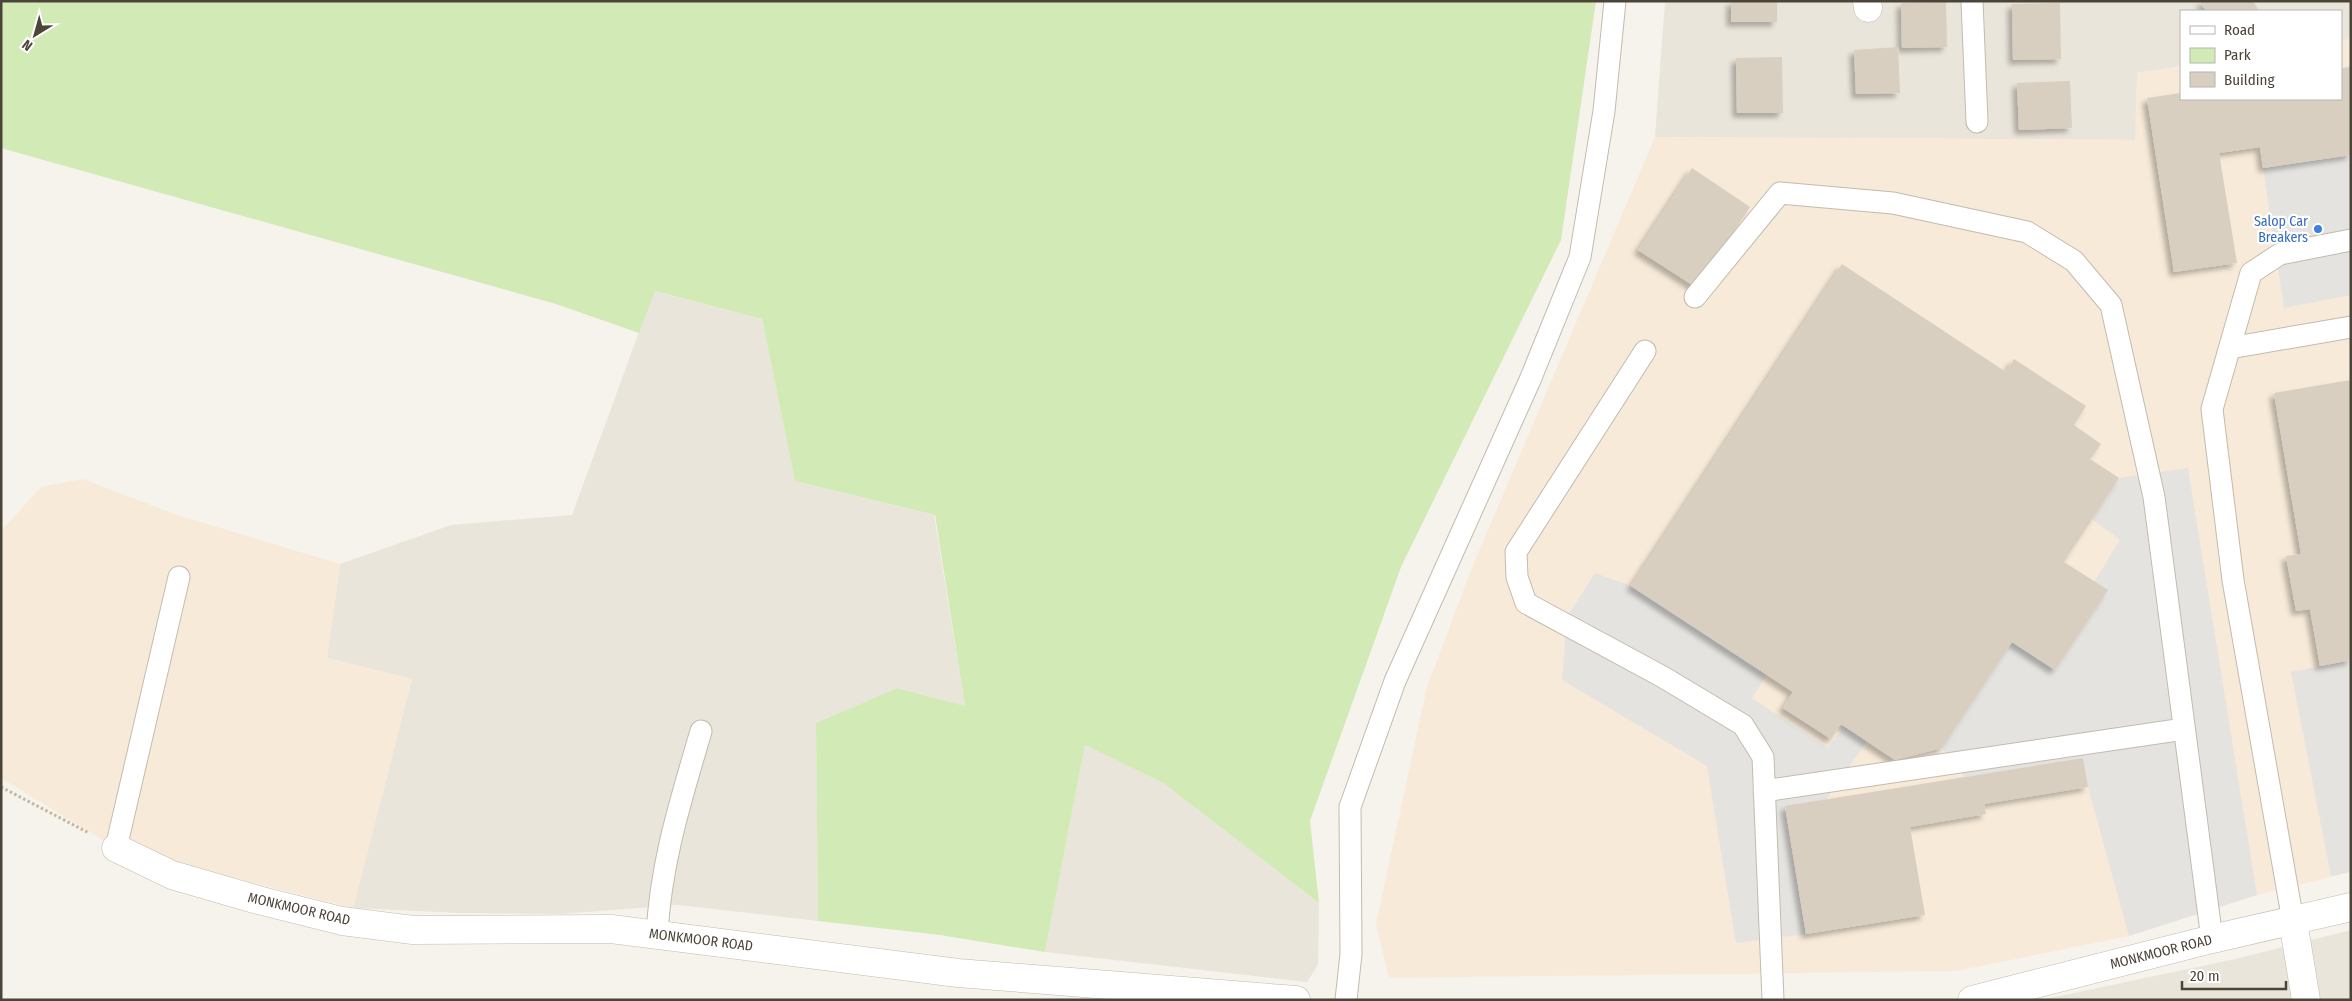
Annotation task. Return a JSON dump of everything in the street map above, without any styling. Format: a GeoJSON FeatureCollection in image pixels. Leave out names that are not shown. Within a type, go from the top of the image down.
{"type":"FeatureCollection","features":[{"type":"Feature","properties":{"kind":"street","name":"MONKMOOR ROAD"},"geometry":{"type":"LineString","coordinates":[[116,848],[172,875],[258,900],[342,921],[413,930],[611,929],[958,973],[1296,1000]]}},
{"type":"Feature","properties":{"kind":"street","name":"MONKMOOR ROAD"},"geometry":{"type":"LineString","coordinates":[[1972,1000],[2212,939],[2293,922],[2351,907]]}},
{"type":"Feature","properties":{"kind":"street"},"geometry":{"type":"LineString","coordinates":[[2293,922],[2306,1000]]}},
{"type":"Feature","properties":{"kind":"lane"},"geometry":{"type":"LineString","coordinates":[[1346,1000],[1351,954],[1350,806],[1395,681],[1530,380],[1580,257],[1604,111],[1615,1]]}},
{"type":"Feature","properties":{"kind":"lane"},"geometry":{"type":"LineString","coordinates":[[1972,1],[1977,122]]}},
{"type":"Feature","properties":{"kind":"lane"},"geometry":{"type":"LineString","coordinates":[[1696,297],[1780,193],[1893,203],[2027,232],[2074,261],[2111,304],[2154,497],[2212,939]]}},
{"type":"Feature","properties":{"kind":"lane"},"geometry":{"type":"LineString","coordinates":[[2293,922],[2233,580],[2212,408],[2251,273],[2280,254],[2351,240]]}},
{"type":"Feature","properties":{"kind":"lane"},"geometry":{"type":"LineString","coordinates":[[2230,348],[2351,327]]}},
{"type":"Feature","properties":{"kind":"lane"},"geometry":{"type":"LineString","coordinates":[[1645,351],[1516,552],[1518,578],[1526,603],[1664,677],[1743,725],[1763,757],[1773,1000]]}},
{"type":"Feature","properties":{"kind":"lane"},"geometry":{"type":"LineString","coordinates":[[116,848],[179,577]]}},
{"type":"Feature","properties":{"kind":"lane"},"geometry":{"type":"LineString","coordinates":[[1764,791],[2184,729]]}},
{"type":"Feature","properties":{"kind":"lane"},"geometry":{"type":"LineString","coordinates":[[656,934],[659,892],[673,826],[701,731]]}},
{"type":"Feature","properties":{"kind":"path"},"geometry":{"type":"LineString","coordinates":[[1,787],[116,848]]}},
{"type":"Feature","properties":{"kind":"shaded area"},"geometry":{"type":"Polygon","coordinates":[[[1665,1],[2351,1],[2351,39],[2342,41],[2342,10],[2180,10],[2180,66],[2137,73],[2136,140],[1655,137],[1665,1]]]}},
{"type":"Feature","properties":{"kind":"shaded area"},"geometry":{"type":"Polygon","coordinates":[[[2351,39],[2351,872],[2257,895],[2129,936],[1956,971],[1389,978],[1376,924],[1427,687],[1471,570],[1655,137],[2135,140],[2137,73],[2180,66],[2180,100],[2342,100],[2342,41],[2351,39]]]}},
{"type":"Feature","properties":{"kind":"shaded area"},"geometry":{"type":"Polygon","coordinates":[[[2351,155],[2351,295],[2284,308],[2263,168],[2351,155]]]}},
{"type":"Feature","properties":{"kind":"shaded area"},"geometry":{"type":"Polygon","coordinates":[[[654,291],[762,319],[795,481],[934,515],[965,706],[897,688],[816,723],[818,921],[679,905],[560,914],[460,913],[353,908],[412,679],[327,658],[340,564],[451,525],[572,515],[654,291]]]}},
{"type":"Feature","properties":{"kind":"shaded area"},"geometry":{"type":"Polygon","coordinates":[[[2188,468],[2257,895],[2129,936],[2088,787],[2083,758],[1965,777],[1942,748],[2012,642],[2055,670],[2107,591],[2094,582],[2120,540],[2092,519],[2119,478],[2188,468]]]}},
{"type":"Feature","properties":{"kind":"shaded area"},"geometry":{"type":"Polygon","coordinates":[[[83,479],[177,515],[340,564],[327,658],[412,679],[353,908],[116,848],[1,778],[1,531],[41,487],[83,479]]]}},
{"type":"Feature","properties":{"kind":"shaded area"},"geometry":{"type":"Polygon","coordinates":[[[1595,573],[1631,586],[1767,674],[1752,698],[1828,748],[1844,726],[1867,741],[1826,800],[1785,807],[1806,934],[1736,943],[1707,766],[1562,680],[1567,617],[1595,573]]]}},
{"type":"Feature","properties":{"kind":"shaded area"},"geometry":{"type":"Polygon","coordinates":[[[2351,660],[2351,872],[2331,876],[2291,672],[2351,660]]]}},
{"type":"Feature","properties":{"kind":"shaded area"},"geometry":{"type":"Polygon","coordinates":[[[1085,745],[1163,783],[1319,903],[1318,965],[1307,982],[1045,952],[1085,745]]]}},
{"type":"Feature","properties":{"kind":"shaded area"},"geometry":{"type":"Polygon","coordinates":[[[2351,930],[2351,1000],[2041,1000],[2235,959],[2351,930]]]}},
{"type":"Feature","properties":{"kind":"green space"},"geometry":{"type":"Polygon","coordinates":[[[1,1],[1596,1],[1561,240],[1401,567],[1310,821],[1319,903],[1163,783],[1085,745],[1045,952],[940,935],[818,921],[816,723],[897,688],[965,706],[935,515],[795,481],[762,319],[655,291],[639,333],[556,304],[1,148],[1,1]]]}},
{"type":"Feature","properties":{"kind":"building"},"geometry":{"type":"Polygon","coordinates":[[[1731,1],[1777,1],[1777,22],[1731,22],[1731,1]]]}},
{"type":"Feature","properties":{"kind":"building"},"geometry":{"type":"Polygon","coordinates":[[[2200,1],[2253,1],[2258,10],[2205,10],[2200,1]]]}},
{"type":"Feature","properties":{"kind":"building"},"geometry":{"type":"Polygon","coordinates":[[[1946,2],[1947,47],[1902,48],[1901,3],[1946,2]]]}},
{"type":"Feature","properties":{"kind":"building"},"geometry":{"type":"Polygon","coordinates":[[[2060,3],[2061,59],[2013,60],[2012,4],[2060,3]]]}},
{"type":"Feature","properties":{"kind":"building"},"geometry":{"type":"Polygon","coordinates":[[[1898,47],[1900,93],[1856,94],[1854,50],[1898,47]]]}},
{"type":"Feature","properties":{"kind":"building"},"geometry":{"type":"Polygon","coordinates":[[[1782,57],[1783,113],[1737,113],[1736,58],[1782,57]]]}},
{"type":"Feature","properties":{"kind":"building"},"geometry":{"type":"Polygon","coordinates":[[[2351,67],[2351,155],[2263,168],[2260,147],[2219,153],[2237,263],[2174,272],[2147,98],[2180,93],[2180,100],[2342,100],[2342,68],[2351,67]]]}},
{"type":"Feature","properties":{"kind":"building"},"geometry":{"type":"Polygon","coordinates":[[[2070,81],[2072,128],[2019,130],[2017,83],[2070,81]]]}},
{"type":"Feature","properties":{"kind":"building"},"geometry":{"type":"Polygon","coordinates":[[[1692,168],[1750,207],[1697,288],[1638,250],[1692,168]]]}},
{"type":"Feature","properties":{"kind":"building"},"geometry":{"type":"Polygon","coordinates":[[[1842,264],[2006,372],[2014,359],[2086,406],[2074,425],[2101,444],[2090,459],[2119,478],[2064,562],[2108,590],[2055,670],[2012,642],[1942,748],[1895,760],[1841,724],[1831,739],[1783,708],[1793,692],[1631,586],[1842,264]]]}},
{"type":"Feature","properties":{"kind":"building"},"geometry":{"type":"Polygon","coordinates":[[[2351,380],[2351,660],[2320,666],[2310,609],[2296,611],[2286,556],[2301,554],[2274,393],[2351,380]]]}},
{"type":"Feature","properties":{"kind":"building"},"geometry":{"type":"Polygon","coordinates":[[[2083,758],[2088,787],[1984,804],[1986,814],[1910,827],[1925,915],[1806,934],[1785,806],[2083,758]]]}},
{"type":"Feature","properties":{"kind":"place","name":"Salop Car Breakers"},"geometry":{"type":"Point","coordinates":[2318,229]}}]}
